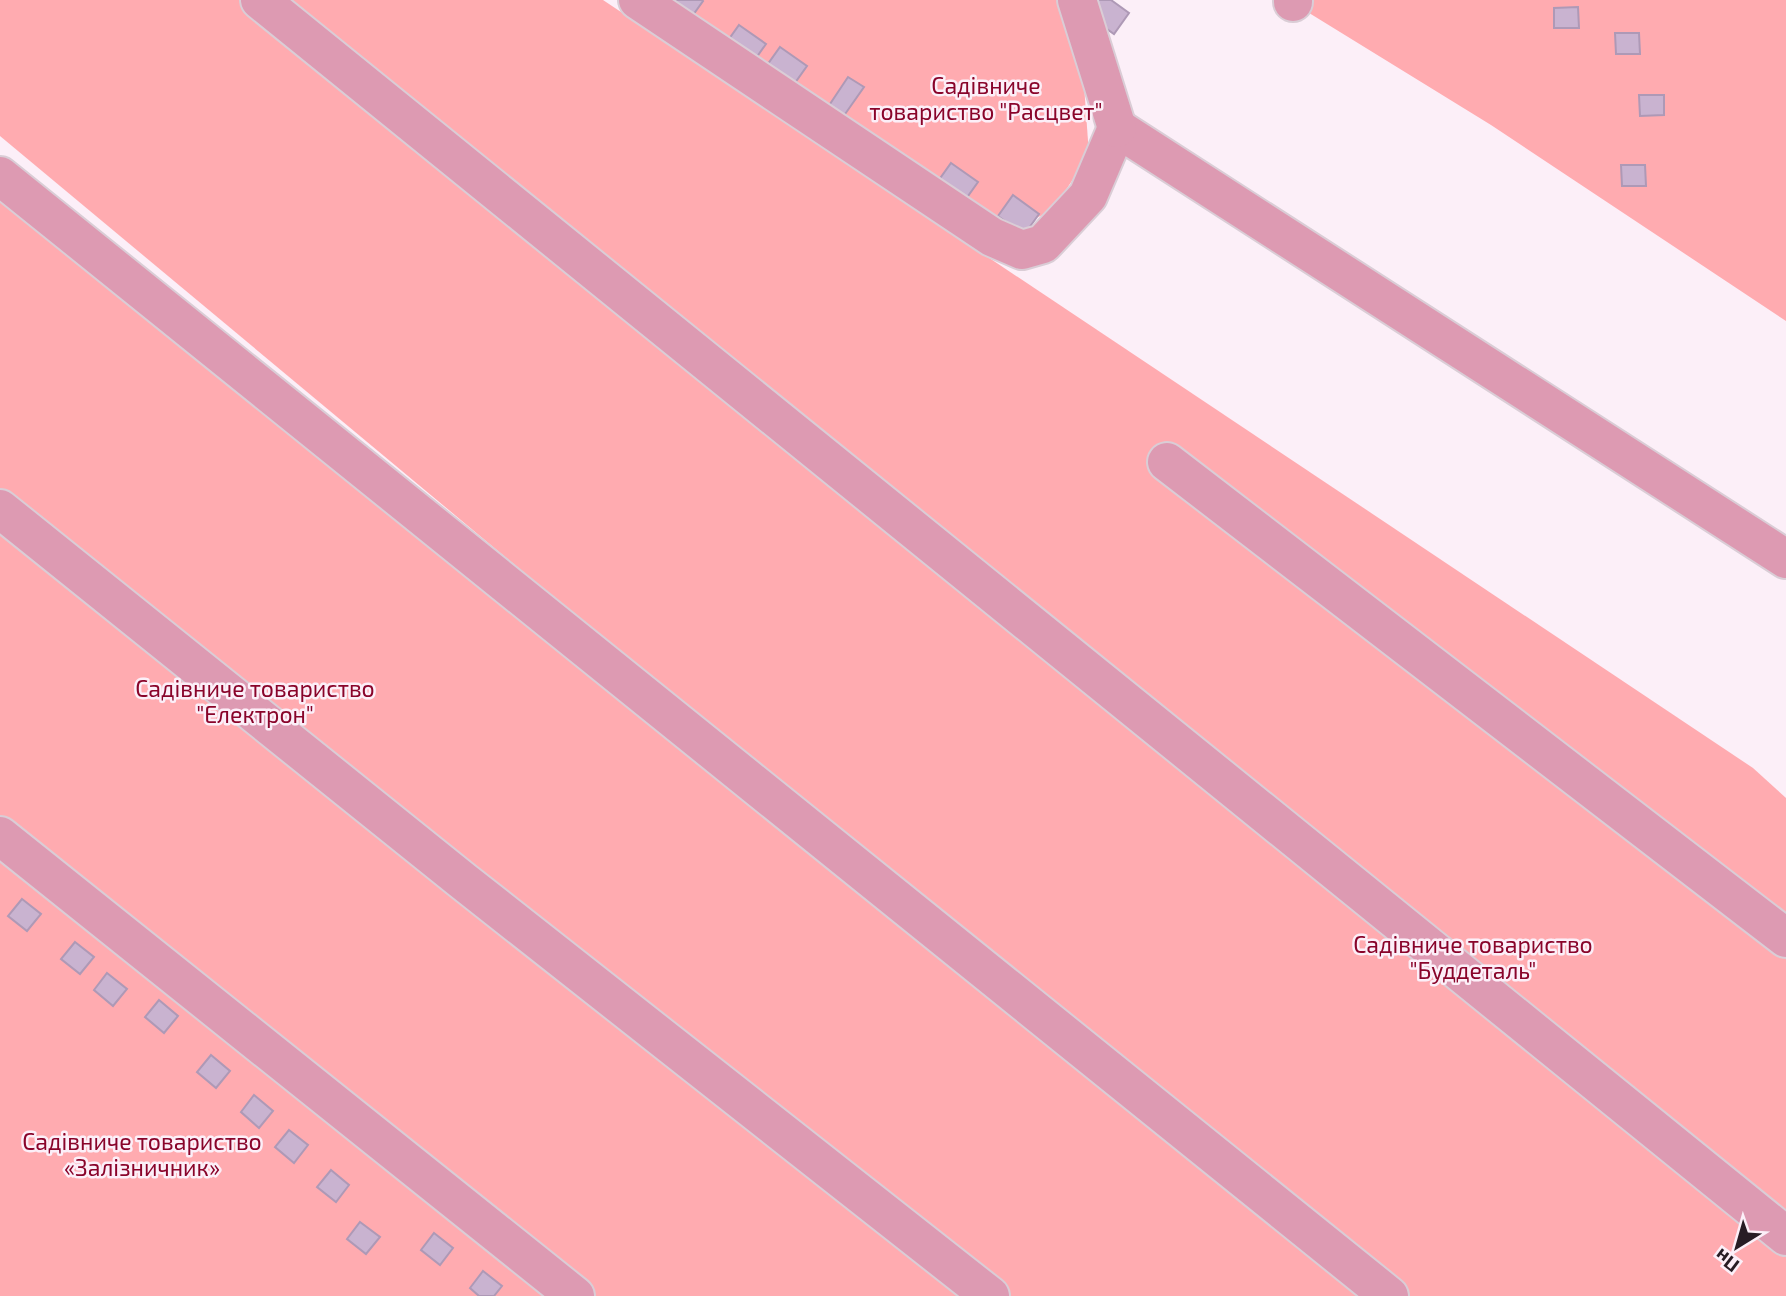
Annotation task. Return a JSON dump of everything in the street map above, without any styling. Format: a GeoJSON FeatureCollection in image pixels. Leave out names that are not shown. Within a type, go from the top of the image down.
{"type":"FeatureCollection","features":[{"type":"Feature","properties":{"kind":"lane"},"geometry":{"type":"LineString","coordinates":[[260,0],[1786,1236]]}},
{"type":"Feature","properties":{"kind":"lane"},"geometry":{"type":"LineString","coordinates":[[638,0],[992,237],[1022,250],[1043,244],[1088,196],[1116,128],[1077,0]]}},
{"type":"Feature","properties":{"kind":"lane"},"geometry":{"type":"LineString","coordinates":[[1116,128],[1786,559]]}},
{"type":"Feature","properties":{"kind":"lane"},"geometry":{"type":"LineString","coordinates":[[0,176],[1389,1296]]}},
{"type":"Feature","properties":{"kind":"lane"},"geometry":{"type":"LineString","coordinates":[[1167,462],[1786,938]]}},
{"type":"Feature","properties":{"kind":"lane"},"geometry":{"type":"LineString","coordinates":[[0,509],[463,881],[990,1296]]}},
{"type":"Feature","properties":{"kind":"lane"},"geometry":{"type":"LineString","coordinates":[[0,836],[575,1296]]}},
{"type":"Feature","properties":{"kind":"green space","name":"Садівниче товариство \"Буддеталь\""},"geometry":{"type":"Polygon","coordinates":[[[0,0],[603,0],[1753,768],[1786,798],[1786,1296],[1392,1296],[0,136],[0,0]]]}},
{"type":"Feature","properties":{"kind":"green space","name":"Садівниче товариство \"Расцвет\""},"geometry":{"type":"Polygon","coordinates":[[[661,0],[1078,0],[1089,155],[1052,211],[1003,232],[661,0]]]}},
{"type":"Feature","properties":{"kind":"green space"},"geometry":{"type":"Polygon","coordinates":[[[1288,0],[1786,0],[1786,321],[1491,125],[1288,0]]]}},
{"type":"Feature","properties":{"kind":"green space","name":"Садівниче товариство \"Електрон\""},"geometry":{"type":"Polygon","coordinates":[[[0,157],[1366,1296],[581,1296],[0,822],[0,157]]]}},
{"type":"Feature","properties":{"kind":"green space","name":"Садівниче товариство «Залізничник»"},"geometry":{"type":"Polygon","coordinates":[[[0,856],[546,1296],[0,1296],[0,856]]]}},
{"type":"Feature","properties":{"kind":"building"},"geometry":{"type":"Polygon","coordinates":[[[664,0],[702,0],[703,1],[688,22],[664,0]]]}},
{"type":"Feature","properties":{"kind":"building"},"geometry":{"type":"Polygon","coordinates":[[[1098,0],[1111,0],[1129,13],[1114,34],[1087,15],[1098,0]]]}},
{"type":"Feature","properties":{"kind":"building"},"geometry":{"type":"Polygon","coordinates":[[[1578,7],[1579,28],[1554,28],[1554,8],[1578,7]]]}},
{"type":"Feature","properties":{"kind":"building"},"geometry":{"type":"Polygon","coordinates":[[[739,25],[766,44],[751,65],[724,46],[739,25]]]}},
{"type":"Feature","properties":{"kind":"building"},"geometry":{"type":"Polygon","coordinates":[[[1615,33],[1639,33],[1640,54],[1616,54],[1615,33]]]}},
{"type":"Feature","properties":{"kind":"building"},"geometry":{"type":"Polygon","coordinates":[[[780,47],[807,66],[792,87],[765,68],[780,47]]]}},
{"type":"Feature","properties":{"kind":"building"},"geometry":{"type":"Polygon","coordinates":[[[848,77],[864,87],[843,117],[828,107],[848,77]]]}},
{"type":"Feature","properties":{"kind":"building"},"geometry":{"type":"Polygon","coordinates":[[[1639,95],[1664,95],[1664,115],[1640,116],[1639,95]]]}},
{"type":"Feature","properties":{"kind":"building"},"geometry":{"type":"Polygon","coordinates":[[[951,163],[978,182],[963,203],[936,184],[951,163]]]}},
{"type":"Feature","properties":{"kind":"building"},"geometry":{"type":"Polygon","coordinates":[[[1621,165],[1645,165],[1646,186],[1622,186],[1621,165]]]}},
{"type":"Feature","properties":{"kind":"building"},"geometry":{"type":"Polygon","coordinates":[[[1013,195],[1039,214],[1024,235],[998,216],[1013,195]]]}},
{"type":"Feature","properties":{"kind":"building"},"geometry":{"type":"Polygon","coordinates":[[[22,899],[41,914],[27,931],[8,916],[22,899]]]}},
{"type":"Feature","properties":{"kind":"building"},"geometry":{"type":"Polygon","coordinates":[[[75,942],[94,957],[80,974],[61,959],[75,942]]]}},
{"type":"Feature","properties":{"kind":"building"},"geometry":{"type":"Polygon","coordinates":[[[107,973],[127,989],[113,1006],[94,990],[107,973]]]}},
{"type":"Feature","properties":{"kind":"building"},"geometry":{"type":"Polygon","coordinates":[[[159,1000],[178,1016],[164,1033],[145,1017],[159,1000]]]}},
{"type":"Feature","properties":{"kind":"building"},"geometry":{"type":"Polygon","coordinates":[[[211,1055],[230,1071],[216,1088],[197,1072],[211,1055]]]}},
{"type":"Feature","properties":{"kind":"building"},"geometry":{"type":"Polygon","coordinates":[[[254,1095],[273,1111],[259,1128],[241,1112],[254,1095]]]}},
{"type":"Feature","properties":{"kind":"building"},"geometry":{"type":"Polygon","coordinates":[[[289,1130],[308,1145],[294,1163],[275,1147],[289,1130]]]}},
{"type":"Feature","properties":{"kind":"building"},"geometry":{"type":"Polygon","coordinates":[[[331,1170],[349,1185],[336,1202],[317,1187],[331,1170]]]}},
{"type":"Feature","properties":{"kind":"building"},"geometry":{"type":"Polygon","coordinates":[[[360,1222],[380,1237],[366,1254],[347,1239],[360,1222]]]}},
{"type":"Feature","properties":{"kind":"building"},"geometry":{"type":"Polygon","coordinates":[[[434,1233],[453,1248],[440,1265],[421,1250],[434,1233]]]}},
{"type":"Feature","properties":{"kind":"building"},"geometry":{"type":"Polygon","coordinates":[[[483,1271],[502,1286],[494,1296],[479,1296],[470,1288],[483,1271]]]}}]}
